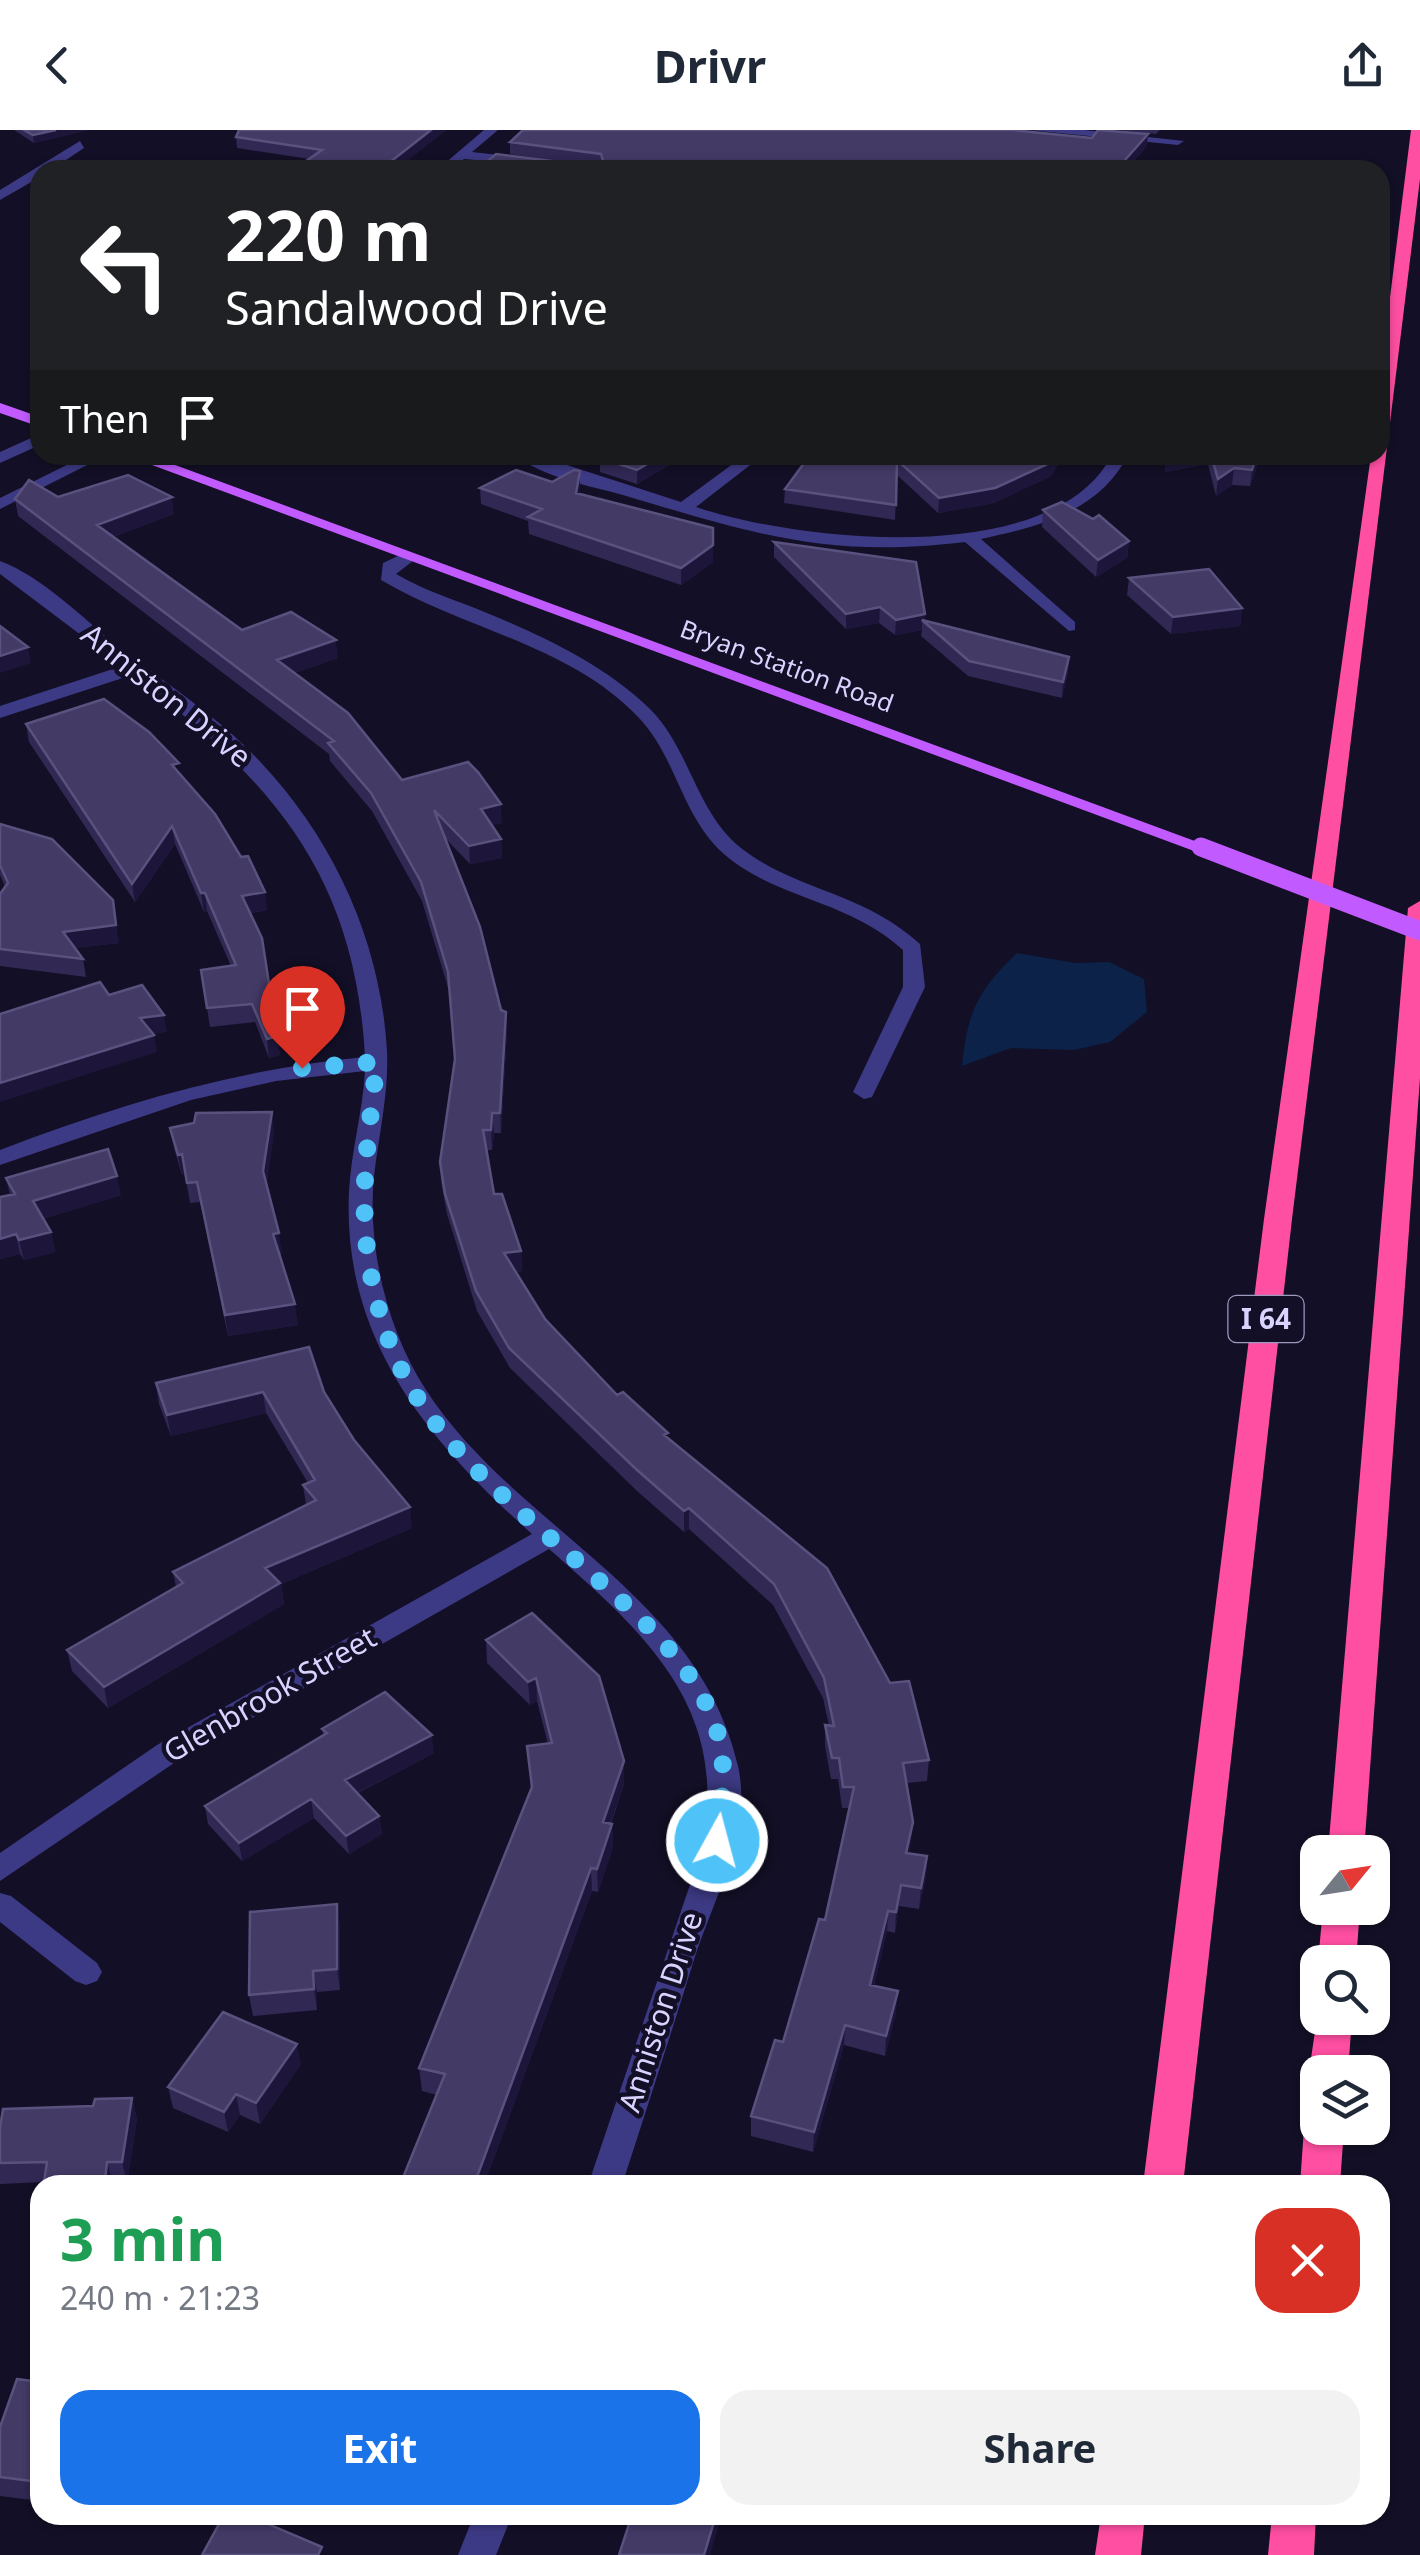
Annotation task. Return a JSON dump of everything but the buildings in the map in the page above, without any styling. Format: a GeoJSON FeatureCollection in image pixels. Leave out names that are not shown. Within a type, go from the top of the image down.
{"type":"FeatureCollection","features":[{"type":"Feature","properties":{"kind":"highway","name":"I 64"},"geometry":{"type":"LineString","coordinates":[[1390,369],[1418,130]]}},
{"type":"Feature","properties":{"kind":"highway","name":"I 64"},"geometry":{"type":"LineString","coordinates":[[1164,2175],[1276,1239],[1379,465]]}},
{"type":"Feature","properties":{"kind":"highway"},"geometry":{"type":"LineString","coordinates":[[1347,1835],[1420,908]]}},
{"type":"Feature","properties":{"kind":"highway"},"geometry":{"type":"LineString","coordinates":[[1321,2175],[1323,2145]]}},
{"type":"Feature","properties":{"kind":"highway"},"geometry":{"type":"LineString","coordinates":[[1118,2555],[1122,2525]]}},
{"type":"Feature","properties":{"kind":"highway"},"geometry":{"type":"LineString","coordinates":[[1291,2555],[1293,2525]]}},
{"type":"Feature","properties":{"kind":"main road"},"geometry":{"type":"LineString","coordinates":[[0,408],[30,418]]}},
{"type":"Feature","properties":{"kind":"main road","name":"Bryan Station Road"},"geometry":{"type":"LineString","coordinates":[[160,465],[1420,931]]}},
{"type":"Feature","properties":{"kind":"street"},"geometry":{"type":"LineString","coordinates":[[454,160],[492,130]]}},
{"type":"Feature","properties":{"kind":"street"},"geometry":{"type":"LineString","coordinates":[[1036,130],[1178,141]]}},
{"type":"Feature","properties":{"kind":"street"},"geometry":{"type":"LineString","coordinates":[[57,160],[80,145]]}},
{"type":"Feature","properties":{"kind":"street"},"geometry":{"type":"LineString","coordinates":[[460,155],[503,160]]}},
{"type":"Feature","properties":{"kind":"street"},"geometry":{"type":"LineString","coordinates":[[0,196],[30,177]]}},
{"type":"Feature","properties":{"kind":"street"},"geometry":{"type":"LineString","coordinates":[[0,458],[30,444]]}},
{"type":"Feature","properties":{"kind":"street"},"geometry":{"type":"LineString","coordinates":[[0,504],[79,465]]}},
{"type":"Feature","properties":{"kind":"street"},"geometry":{"type":"LineString","coordinates":[[545,465],[750,530],[821,540],[970,538],[1052,515],[1078,502],[1110,475],[1115,465]]}},
{"type":"Feature","properties":{"kind":"street"},"geometry":{"type":"LineString","coordinates":[[684,508],[741,465]]}},
{"type":"Feature","properties":{"kind":"street"},"geometry":{"type":"LineString","coordinates":[[970,538],[1069,626]]}},
{"type":"Feature","properties":{"kind":"street"},"geometry":{"type":"LineString","coordinates":[[410,557],[389,567],[386,576],[522,636],[644,712],[664,737],[693,808],[729,848],[770,878],[844,899],[889,922],[913,948],[914,986],[864,1092]]}},
{"type":"Feature","properties":{"kind":"street","name":"Anniston Drive"},"geometry":{"type":"LineString","coordinates":[[0,566],[243,755],[280,795],[322,856],[364,960],[374,1013],[377,1062],[361,1194],[376,1299],[392,1349],[417,1395],[449,1438],[639,1616],[690,1676],[714,1722],[725,1776],[717,1841],[608,2175]]}},
{"type":"Feature","properties":{"kind":"street"},"geometry":{"type":"LineString","coordinates":[[0,712],[135,668]]}},
{"type":"Feature","properties":{"kind":"street"},"geometry":{"type":"LineString","coordinates":[[0,1158],[188,1090],[302,1068],[377,1062]]}},
{"type":"Feature","properties":{"kind":"street","name":"Glenbrook Street"},"geometry":{"type":"LineString","coordinates":[[0,1869],[167,1753],[550,1536]]}},
{"type":"Feature","properties":{"kind":"street"},"geometry":{"type":"LineString","coordinates":[[0,1905],[86,1972]]}},
{"type":"Feature","properties":{"kind":"street"},"geometry":{"type":"LineString","coordinates":[[476,2555],[489,2525]]}},
{"type":"Feature","properties":{"kind":"water"},"geometry":{"type":"Polygon","coordinates":[[[1017,953],[1075,963],[1109,962],[1144,979],[1147,1012],[1110,1042],[1074,1050],[1011,1048],[962,1066],[967,1031],[977,1004],[1017,953]]]}},
{"type":"Feature","properties":{"kind":"route"},"geometry":{"type":"LineString","coordinates":[[302,1068],[377,1062],[361,1194],[364,1246],[392,1349],[417,1395],[449,1438],[639,1616],[690,1676],[714,1722],[725,1776],[717,1841]]}}]}
